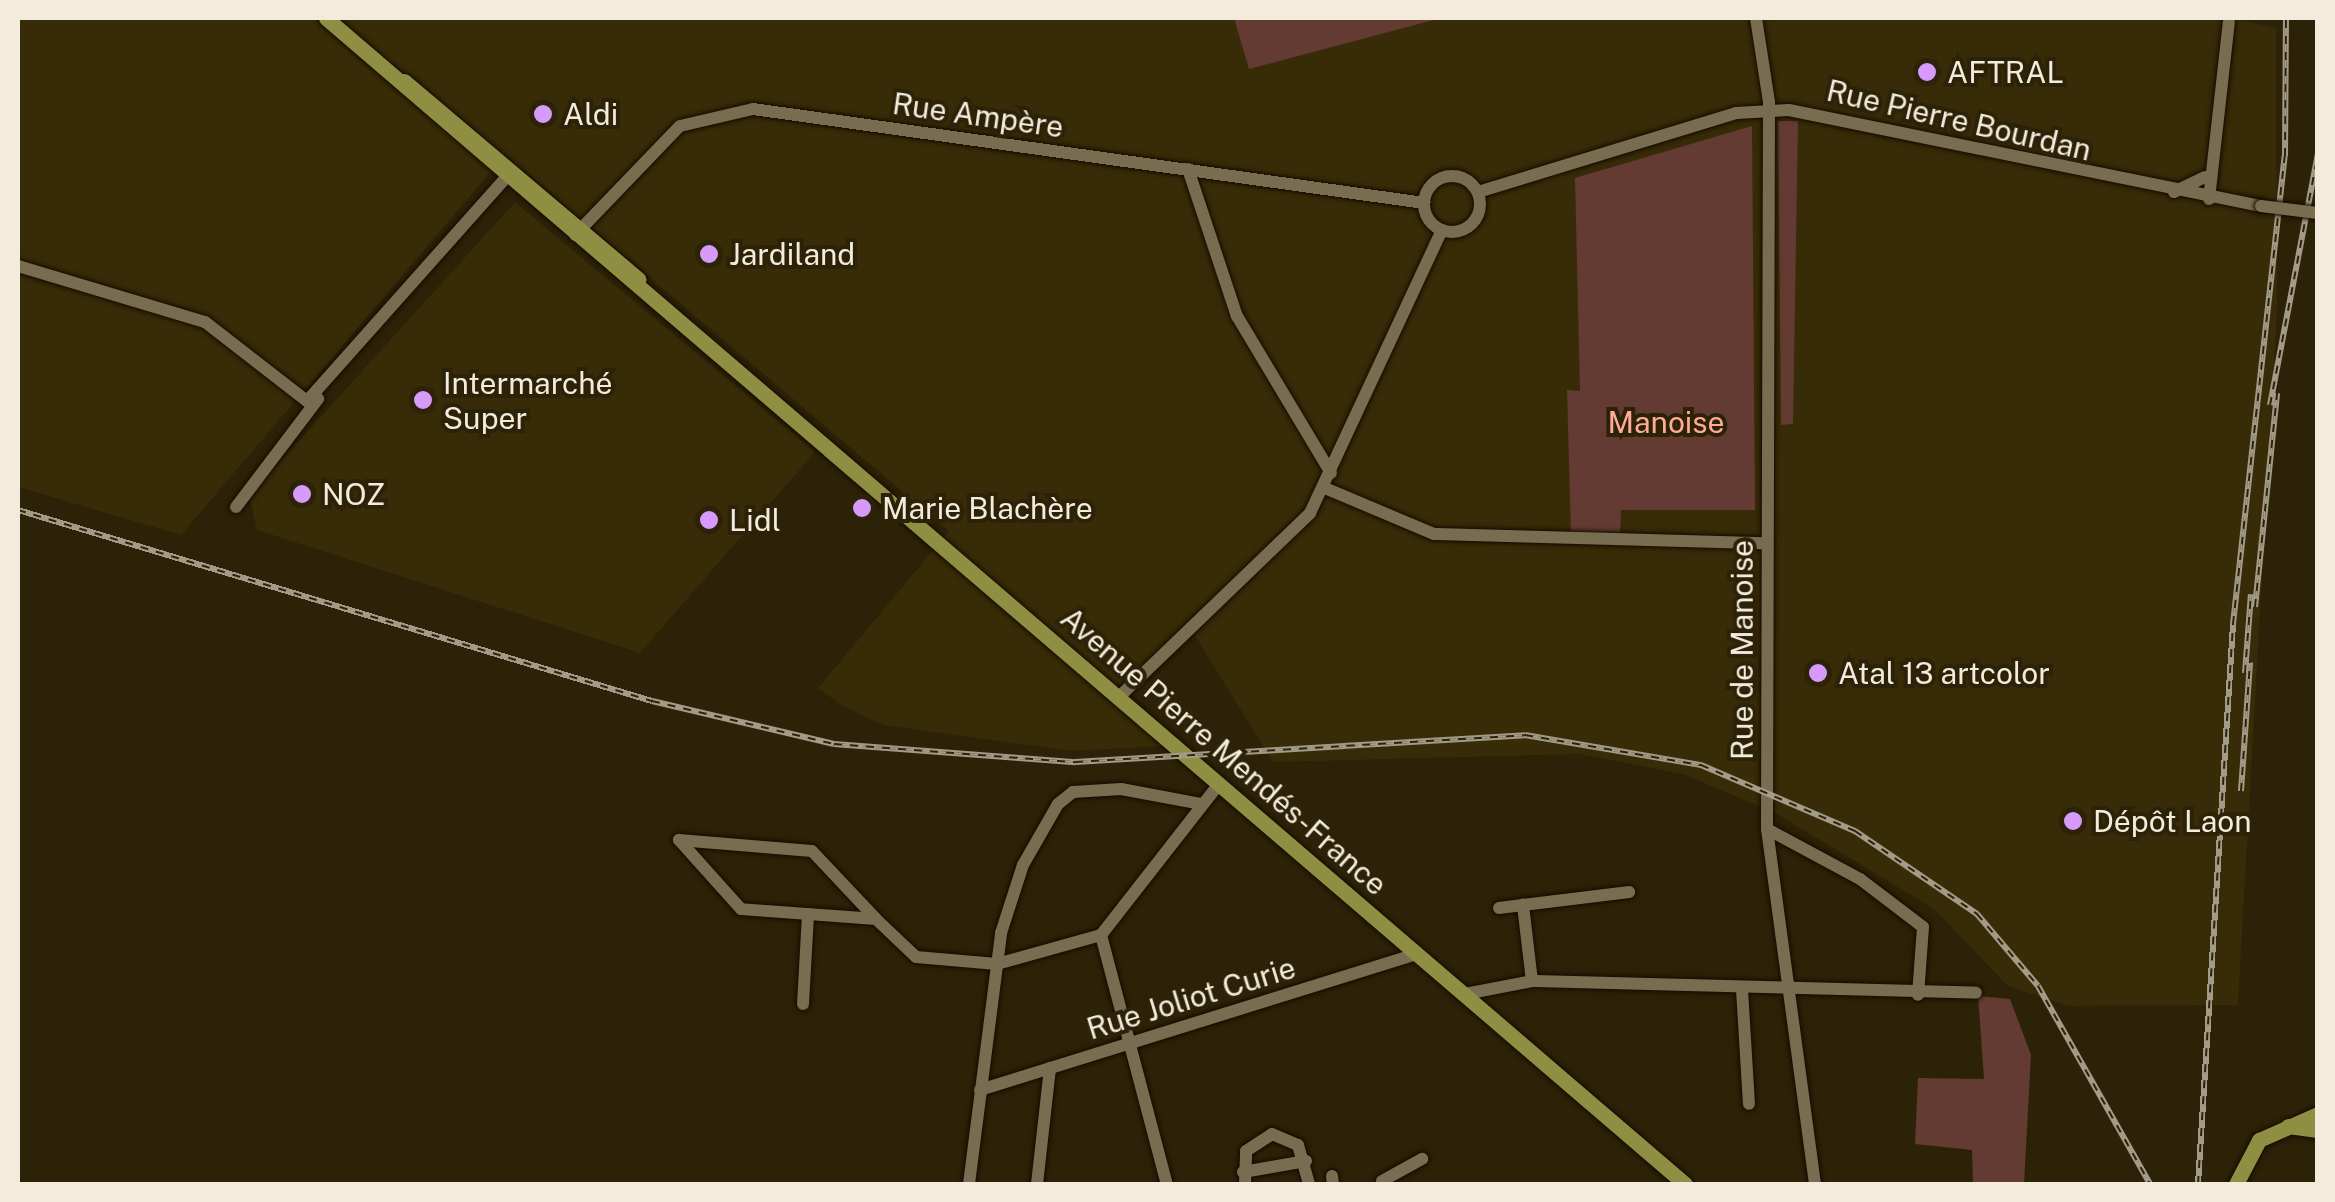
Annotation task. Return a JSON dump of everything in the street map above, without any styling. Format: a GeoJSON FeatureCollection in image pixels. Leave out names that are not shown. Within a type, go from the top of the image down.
{"type":"FeatureCollection","features":[{"type":"Feature","properties":{"kind":"main road","name":"Avenue Pierre Mendés-France"},"geometry":{"type":"LineString","coordinates":[[326,18],[1685,1184]]}},
{"type":"Feature","properties":{"kind":"main road"},"geometry":{"type":"LineString","coordinates":[[2236,1184],[2259,1140],[2318,1114]]}},
{"type":"Feature","properties":{"kind":"main road"},"geometry":{"type":"LineString","coordinates":[[2284,1126],[2318,1130]]}},
{"type":"Feature","properties":{"kind":"street","name":"Rue de Manoise"},"geometry":{"type":"LineString","coordinates":[[1756,18],[1767,111],[1767,829],[1784,994],[1814,1184]]}},
{"type":"Feature","properties":{"kind":"street"},"geometry":{"type":"LineString","coordinates":[[2209,200],[2208,170],[2229,22]]}},
{"type":"Feature","properties":{"kind":"street","name":"Rue Ampère"},"geometry":{"type":"LineString","coordinates":[[579,235],[644,156],[714,112],[753,109],[1424,203]]}},
{"type":"Feature","properties":{"kind":"street","name":"Rue Pierre Bourdan"},"geometry":{"type":"LineString","coordinates":[[1478,192],[1767,111],[1894,127],[2209,200],[2318,213]]}},
{"type":"Feature","properties":{"kind":"street"},"geometry":{"type":"LineString","coordinates":[[1188,170],[1238,316],[1331,473]]}},
{"type":"Feature","properties":{"kind":"street"},"geometry":{"type":"LineString","coordinates":[[2174,192],[2208,170]]}},
{"type":"Feature","properties":{"kind":"street"},"geometry":{"type":"LineString","coordinates":[[2192,196],[2208,170]]}},
{"type":"Feature","properties":{"kind":"street"},"geometry":{"type":"LineString","coordinates":[[236,507],[320,396],[508,175]]}},
{"type":"Feature","properties":{"kind":"street"},"geometry":{"type":"LineString","coordinates":[[1449,176],[1478,192],[1473,223],[1442,230],[1424,203],[1449,176]]}},
{"type":"Feature","properties":{"kind":"street"},"geometry":{"type":"LineString","coordinates":[[1119,697],[1310,513],[1442,230]]}},
{"type":"Feature","properties":{"kind":"street"},"geometry":{"type":"LineString","coordinates":[[18,266],[205,322],[292,397],[320,396]]}},
{"type":"Feature","properties":{"kind":"street"},"geometry":{"type":"LineString","coordinates":[[1324,488],[1434,534],[1766,543]]}},
{"type":"Feature","properties":{"kind":"street"},"geometry":{"type":"LineString","coordinates":[[876,920],[736,907],[680,840],[812,851],[916,957],[996,964],[1101,934],[1219,784]]}},
{"type":"Feature","properties":{"kind":"street"},"geometry":{"type":"LineString","coordinates":[[969,1184],[996,964],[1023,865],[1064,796],[1121,789],[1200,804]]}},
{"type":"Feature","properties":{"kind":"street"},"geometry":{"type":"LineString","coordinates":[[1767,829],[1860,878],[1923,927],[1918,995]]}},
{"type":"Feature","properties":{"kind":"street"},"geometry":{"type":"LineString","coordinates":[[1499,908],[1628,892]]}},
{"type":"Feature","properties":{"kind":"street"},"geometry":{"type":"LineString","coordinates":[[1524,905],[1532,980]]}},
{"type":"Feature","properties":{"kind":"street"},"geometry":{"type":"LineString","coordinates":[[803,1004],[808,914]]}},
{"type":"Feature","properties":{"kind":"street"},"geometry":{"type":"LineString","coordinates":[[1101,934],[1135,1042],[1167,1184]]}},
{"type":"Feature","properties":{"kind":"street","name":"Rue Joliot Curie"},"geometry":{"type":"LineString","coordinates":[[980,1090],[1417,954]]}},
{"type":"Feature","properties":{"kind":"street"},"geometry":{"type":"LineString","coordinates":[[1465,994],[1532,980],[1784,994],[1976,993]]}},
{"type":"Feature","properties":{"kind":"street"},"geometry":{"type":"LineString","coordinates":[[1742,990],[1749,1104]]}},
{"type":"Feature","properties":{"kind":"street"},"geometry":{"type":"LineString","coordinates":[[1037,1184],[1050,1068]]}},
{"type":"Feature","properties":{"kind":"street"},"geometry":{"type":"LineString","coordinates":[[1306,1161],[1244,1178],[1249,1146],[1266,1134],[1294,1142],[1306,1161],[1309,1184]]}},
{"type":"Feature","properties":{"kind":"street"},"geometry":{"type":"LineString","coordinates":[[1380,1183],[1422,1159]]}},
{"type":"Feature","properties":{"kind":"shaded area"},"geometry":{"type":"Polygon","coordinates":[[[18,18],[2231,18],[2276,28],[2277,310],[2238,1005],[2068,1006],[2008,986],[1934,909],[1777,814],[1686,775],[1580,754],[1273,762],[1194,634],[1120,706],[1164,746],[1071,751],[884,725],[844,707],[818,688],[949,531],[505,155],[181,535],[18,487],[18,18]]]}},
{"type":"Feature","properties":{"kind":"shaded area"},"geometry":{"type":"Polygon","coordinates":[[[515,202],[815,452],[640,653],[257,530],[249,496],[515,202]]]}},
{"type":"Feature","properties":{"kind":"green space"},"geometry":{"type":"Polygon","coordinates":[[[1234,18],[1441,18],[1249,69],[1234,18]]]}},
{"type":"Feature","properties":{"kind":"green space"},"geometry":{"type":"Polygon","coordinates":[[[1778,121],[1798,121],[1793,424],[1781,425],[1778,121]]]}},
{"type":"Feature","properties":{"kind":"green space","name":"Manoise"},"geometry":{"type":"Polygon","coordinates":[[[1752,126],[1755,510],[1621,510],[1620,535],[1571,534],[1567,390],[1580,391],[1575,178],[1752,126]]]}},
{"type":"Feature","properties":{"kind":"green space"},"geometry":{"type":"Polygon","coordinates":[[[1978,996],[2010,999],[2031,1055],[2024,1184],[1973,1184],[1972,1150],[1915,1144],[1918,1078],[1984,1079],[1978,996]]]}},
{"type":"Feature","properties":{"kind":"railway"},"geometry":{"type":"LineString","coordinates":[[2198,1184],[2233,624],[2285,156],[2286,18]]}},
{"type":"Feature","properties":{"kind":"railway"},"geometry":{"type":"LineString","coordinates":[[2270,405],[2318,154]]}},
{"type":"Feature","properties":{"kind":"railway"},"geometry":{"type":"LineString","coordinates":[[2255,607],[2277,393]]}},
{"type":"Feature","properties":{"kind":"railway"},"geometry":{"type":"LineString","coordinates":[[18,510],[652,701],[834,744],[1075,762],[1525,735],[1701,765],[1855,831],[1977,914],[2038,986],[2150,1184]]}},
{"type":"Feature","properties":{"kind":"railway"},"geometry":{"type":"LineString","coordinates":[[2245,673],[2251,594]]}},
{"type":"Feature","properties":{"kind":"railway"},"geometry":{"type":"LineString","coordinates":[[2241,791],[2250,662]]}},
{"type":"Feature","properties":{"kind":"place","name":"AFTRAL"},"geometry":{"type":"Point","coordinates":[1927,72]}},
{"type":"Feature","properties":{"kind":"place","name":"Aldi"},"geometry":{"type":"Point","coordinates":[543,114]}},
{"type":"Feature","properties":{"kind":"place","name":"Jardiland"},"geometry":{"type":"Point","coordinates":[709,254]}},
{"type":"Feature","properties":{"kind":"place","name":"Intermarché Super"},"geometry":{"type":"Point","coordinates":[423,400]}},
{"type":"Feature","properties":{"kind":"place","name":"NOZ"},"geometry":{"type":"Point","coordinates":[302,494]}},
{"type":"Feature","properties":{"kind":"place","name":"Marie Blachère"},"geometry":{"type":"Point","coordinates":[862,508]}},
{"type":"Feature","properties":{"kind":"place","name":"Lidl"},"geometry":{"type":"Point","coordinates":[709,520]}},
{"type":"Feature","properties":{"kind":"place","name":"Atal 13 artcolor"},"geometry":{"type":"Point","coordinates":[1818,673]}},
{"type":"Feature","properties":{"kind":"place","name":"Dépôt Laon"},"geometry":{"type":"Point","coordinates":[2073,821]}}]}
